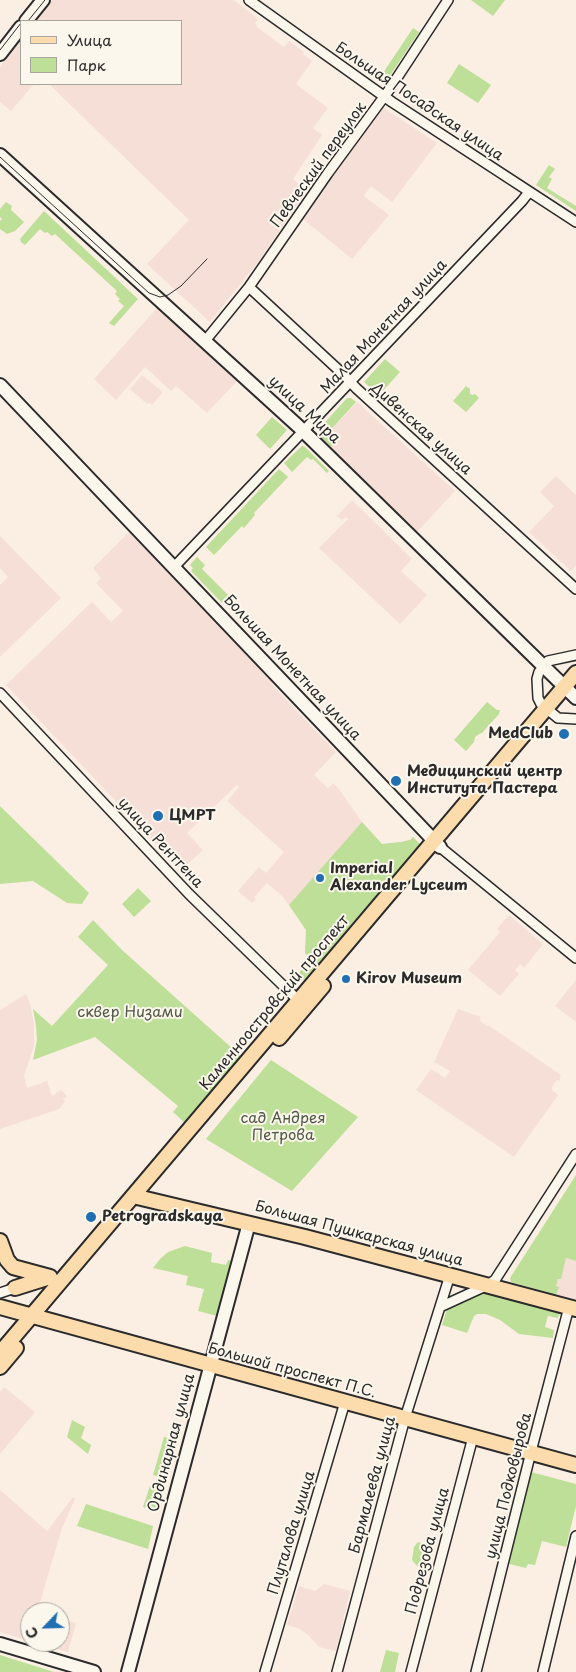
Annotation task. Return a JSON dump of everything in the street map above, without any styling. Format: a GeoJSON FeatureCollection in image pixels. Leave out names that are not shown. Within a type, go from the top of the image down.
{"type":"FeatureCollection","features":[{"type":"Feature","properties":{"kind":"main road","name":"Каменноостровский проспект"},"geometry":{"type":"LineString","coordinates":[[0,1353],[36,1318],[549,712],[572,692],[576,673]]}},
{"type":"Feature","properties":{"kind":"main road","name":"Каменноостровский проспект"},"geometry":{"type":"LineString","coordinates":[[0,1367],[70,1270],[138,1197]]}},
{"type":"Feature","properties":{"kind":"main road","name":"Большая Пушкарская улица"},"geometry":{"type":"LineString","coordinates":[[138,1197],[450,1274],[572,1308]]}},
{"type":"Feature","properties":{"kind":"main road"},"geometry":{"type":"LineString","coordinates":[[2,1247],[7,1260],[13,1267],[50,1277]]}},
{"type":"Feature","properties":{"kind":"main road"},"geometry":{"type":"LineString","coordinates":[[15,1312],[10,1298],[17,1287],[70,1270]]}},
{"type":"Feature","properties":{"kind":"main road","name":"Большой проспект П.С."},"geometry":{"type":"LineString","coordinates":[[0,1307],[576,1464]]}},
{"type":"Feature","properties":{"kind":"street"},"geometry":{"type":"LineString","coordinates":[[27,20],[42,0]]}},
{"type":"Feature","properties":{"kind":"street","name":"Большая Посадская улица"},"geometry":{"type":"LineString","coordinates":[[249,0],[384,97],[576,222]]}},
{"type":"Feature","properties":{"kind":"street","name":"Певческий переулок"},"geometry":{"type":"LineString","coordinates":[[205,341],[249,287],[384,97],[448,0]]}},
{"type":"Feature","properties":{"kind":"street"},"geometry":{"type":"LineString","coordinates":[[0,54],[20,28]]}},
{"type":"Feature","properties":{"kind":"street","name":"улица Мира"},"geometry":{"type":"LineString","coordinates":[[0,155],[304,432],[543,667],[572,692]]}},
{"type":"Feature","properties":{"kind":"street","name":"Малая Монетная улица"},"geometry":{"type":"LineString","coordinates":[[174,568],[529,192]]}},
{"type":"Feature","properties":{"kind":"street","name":"Дивенская улица"},"geometry":{"type":"LineString","coordinates":[[249,287],[576,589]]}},
{"type":"Feature","properties":{"kind":"street","name":"Большая Монетная улица"},"geometry":{"type":"LineString","coordinates":[[0,385],[437,844],[576,958]]}},
{"type":"Feature","properties":{"kind":"street"},"geometry":{"type":"LineString","coordinates":[[576,655],[553,660],[543,667],[537,679],[538,698],[541,704],[549,712],[563,719],[576,719]]}},
{"type":"Feature","properties":{"kind":"street","name":"улица Рентгена"},"geometry":{"type":"LineString","coordinates":[[0,693],[189,894],[302,1004]]}},
{"type":"Feature","properties":{"kind":"street"},"geometry":{"type":"LineString","coordinates":[[440,1307],[488,1285],[500,1273],[576,1154]]}},
{"type":"Feature","properties":{"kind":"street","name":"Ординарная улица"},"geometry":{"type":"LineString","coordinates":[[128,1672],[249,1223]]}},
{"type":"Feature","properties":{"kind":"street","name":"Бармалеева улица"},"geometry":{"type":"LineString","coordinates":[[337,1672],[405,1418],[450,1274]]}},
{"type":"Feature","properties":{"kind":"street"},"geometry":{"type":"LineString","coordinates":[[0,1293],[17,1287]]}},
{"type":"Feature","properties":{"kind":"street","name":"улица Подковырова"},"geometry":{"type":"LineString","coordinates":[[476,1672],[531,1452],[572,1308]]}},
{"type":"Feature","properties":{"kind":"street","name":"Плуталова улица"},"geometry":{"type":"LineString","coordinates":[[265,1672],[345,1402]]}},
{"type":"Feature","properties":{"kind":"street","name":"Подрезова улица"},"geometry":{"type":"LineString","coordinates":[[410,1672],[473,1436]]}},
{"type":"Feature","properties":{"kind":"street"},"geometry":{"type":"LineString","coordinates":[[543,1672],[576,1536]]}},
{"type":"Feature","properties":{"kind":"street"},"geometry":{"type":"LineString","coordinates":[[0,1644],[94,1672]]}},
{"type":"Feature","properties":{"kind":"shaded area"},"geometry":{"type":"Polygon","coordinates":[[[52,0],[234,0],[258,19],[255,24],[258,28],[284,47],[289,41],[304,52],[303,54],[312,61],[296,84],[328,108],[313,128],[322,135],[293,179],[307,191],[258,262],[210,322],[147,264],[189,220],[50,85],[182,85],[182,20],[36,20],[52,0]]]}},
{"type":"Feature","properties":{"kind":"shaded area"},"geometry":{"type":"Polygon","coordinates":[[[20,40],[20,85],[33,85],[11,111],[0,102],[0,67],[20,40]]]}},
{"type":"Feature","properties":{"kind":"shaded area"},"geometry":{"type":"Polygon","coordinates":[[[382,107],[437,143],[392,202],[371,186],[364,196],[389,215],[352,259],[303,219],[382,107]]]}},
{"type":"Feature","properties":{"kind":"shaded area"},"geometry":{"type":"Polygon","coordinates":[[[157,308],[237,381],[207,413],[176,386],[171,391],[145,367],[116,400],[94,379],[157,308]]]}},
{"type":"Feature","properties":{"kind":"shaded area"},"geometry":{"type":"Polygon","coordinates":[[[142,375],[163,392],[152,405],[147,404],[130,389],[142,375]]]}},
{"type":"Feature","properties":{"kind":"shaded area"},"geometry":{"type":"Polygon","coordinates":[[[357,402],[455,491],[417,532],[322,440],[357,402]]]}},
{"type":"Feature","properties":{"kind":"shaded area"},"geometry":{"type":"Polygon","coordinates":[[[556,476],[576,495],[576,566],[571,571],[529,532],[554,506],[540,492],[556,476]]]}},
{"type":"Feature","properties":{"kind":"shaded area"},"geometry":{"type":"Polygon","coordinates":[[[352,500],[412,559],[401,571],[427,595],[400,624],[319,548],[348,519],[346,517],[342,520],[337,516],[352,500]]]}},
{"type":"Feature","properties":{"kind":"shaded area"},"geometry":{"type":"Polygon","coordinates":[[[130,531],[336,752],[314,775],[328,788],[333,783],[339,789],[362,822],[382,844],[410,840],[413,837],[420,844],[304,980],[297,975],[311,959],[305,953],[306,930],[289,905],[267,883],[254,897],[256,899],[252,903],[238,891],[259,867],[266,873],[284,852],[227,801],[239,787],[237,785],[187,833],[203,850],[181,870],[6,685],[92,602],[111,622],[123,611],[96,583],[101,578],[93,568],[130,531]]]}},
{"type":"Feature","properties":{"kind":"shaded area"},"geometry":{"type":"Polygon","coordinates":[[[0,536],[61,598],[0,657],[0,585],[8,577],[0,568],[0,536]]]}},
{"type":"Feature","properties":{"kind":"shaded area"},"geometry":{"type":"Polygon","coordinates":[[[509,915],[543,944],[524,968],[520,964],[515,970],[519,974],[500,996],[468,970],[500,932],[497,929],[509,915]]]}},
{"type":"Feature","properties":{"kind":"shaded area"},"geometry":{"type":"Polygon","coordinates":[[[576,980],[576,1022],[555,1006],[576,980]]]}},
{"type":"Feature","properties":{"kind":"shaded area"},"geometry":{"type":"Polygon","coordinates":[[[26,994],[30,1003],[34,1024],[34,1046],[24,1076],[27,1088],[47,1081],[52,1096],[61,1090],[67,1096],[63,1099],[65,1101],[59,1109],[0,1129],[0,1010],[26,994]]]}},
{"type":"Feature","properties":{"kind":"shaded area"},"geometry":{"type":"Polygon","coordinates":[[[458,1009],[481,1017],[479,1020],[487,1026],[561,1075],[559,1081],[557,1080],[552,1087],[552,1090],[558,1095],[514,1157],[416,1090],[431,1069],[445,1078],[450,1071],[434,1062],[458,1009]]]}},
{"type":"Feature","properties":{"kind":"shaded area"},"geometry":{"type":"Polygon","coordinates":[[[566,1258],[576,1261],[576,1300],[556,1295],[558,1287],[556,1286],[566,1258]]]}},
{"type":"Feature","properties":{"kind":"shaded area"},"geometry":{"type":"Polygon","coordinates":[[[4,1387],[35,1412],[0,1454],[0,1392],[4,1387]]]}},
{"type":"Feature","properties":{"kind":"shaded area"},"geometry":{"type":"Polygon","coordinates":[[[0,1490],[47,1531],[73,1497],[75,1499],[62,1528],[40,1602],[20,1602],[20,1638],[0,1632],[0,1490]]]}},
{"type":"Feature","properties":{"kind":"shaded area"},"geometry":{"type":"Polygon","coordinates":[[[324,1584],[350,1591],[336,1651],[319,1647],[300,1629],[287,1625],[299,1586],[315,1591],[324,1584]]]}},
{"type":"Feature","properties":{"kind":"shaded area"},"geometry":{"type":"Polygon","coordinates":[[[70,1622],[76,1623],[70,1645],[70,1622]]]}},
{"type":"Feature","properties":{"kind":"green space"},"geometry":{"type":"Polygon","coordinates":[[[471,0],[505,0],[493,16],[471,0]]]}},
{"type":"Feature","properties":{"kind":"green space"},"geometry":{"type":"Polygon","coordinates":[[[413,28],[419,32],[389,77],[383,73],[413,28]]]}},
{"type":"Feature","properties":{"kind":"green space"},"geometry":{"type":"Polygon","coordinates":[[[459,64],[491,85],[478,103],[447,83],[459,64]]]}},
{"type":"Feature","properties":{"kind":"green space"},"geometry":{"type":"Polygon","coordinates":[[[549,165],[555,169],[549,177],[552,179],[547,188],[576,206],[576,211],[536,185],[549,165]]]}},
{"type":"Feature","properties":{"kind":"green space"},"geometry":{"type":"Polygon","coordinates":[[[6,202],[12,206],[11,210],[24,222],[15,231],[7,234],[0,229],[0,221],[2,219],[0,217],[0,209],[6,202]]]}},
{"type":"Feature","properties":{"kind":"green space"},"geometry":{"type":"Polygon","coordinates":[[[44,211],[138,299],[114,326],[109,323],[124,306],[118,301],[120,299],[115,294],[117,291],[55,234],[52,236],[40,229],[25,245],[21,242],[20,239],[44,211]]]}},
{"type":"Feature","properties":{"kind":"green space"},"geometry":{"type":"Polygon","coordinates":[[[385,359],[400,372],[379,395],[364,382],[385,359]]]}},
{"type":"Feature","properties":{"kind":"green space"},"geometry":{"type":"Polygon","coordinates":[[[466,386],[470,389],[470,394],[475,394],[479,398],[466,412],[453,401],[466,386]]]}},
{"type":"Feature","properties":{"kind":"green space"},"geometry":{"type":"Polygon","coordinates":[[[347,398],[351,398],[356,402],[326,435],[334,443],[331,447],[320,436],[319,429],[347,398]]]}},
{"type":"Feature","properties":{"kind":"green space"},"geometry":{"type":"Polygon","coordinates":[[[272,417],[287,430],[270,449],[256,435],[272,417]]]}},
{"type":"Feature","properties":{"kind":"green space"},"geometry":{"type":"Polygon","coordinates":[[[302,446],[329,471],[327,473],[313,459],[311,460],[307,457],[292,472],[284,463],[302,446]]]}},
{"type":"Feature","properties":{"kind":"green space"},"geometry":{"type":"Polygon","coordinates":[[[279,469],[288,477],[254,513],[255,515],[244,528],[242,526],[214,555],[206,547],[279,469]]]}},
{"type":"Feature","properties":{"kind":"green space"},"geometry":{"type":"Polygon","coordinates":[[[197,557],[205,565],[202,569],[229,596],[222,603],[191,571],[193,568],[190,565],[197,557]]]}},
{"type":"Feature","properties":{"kind":"green space"},"geometry":{"type":"Polygon","coordinates":[[[487,702],[497,710],[500,710],[499,714],[482,733],[475,737],[474,742],[466,751],[454,740],[487,702]]]}},
{"type":"Feature","properties":{"kind":"green space"},"geometry":{"type":"Polygon","coordinates":[[[0,806],[89,893],[82,904],[67,903],[33,881],[0,884],[0,806]]]}},
{"type":"Feature","properties":{"kind":"green space"},"geometry":{"type":"Polygon","coordinates":[[[362,822],[382,844],[410,840],[413,837],[420,844],[304,980],[297,975],[311,959],[305,953],[306,930],[289,905],[362,822]]]}},
{"type":"Feature","properties":{"kind":"green space"},"geometry":{"type":"Polygon","coordinates":[[[138,888],[151,901],[134,917],[122,904],[138,888]]]}},
{"type":"Feature","properties":{"kind":"green space","name":"сквер Низами"},"geometry":{"type":"Polygon","coordinates":[[[93,920],[122,950],[242,1057],[186,1124],[173,1112],[178,1106],[95,1037],[33,1060],[37,1040],[33,1009],[52,1026],[108,965],[78,937],[93,920]]]}},
{"type":"Feature","properties":{"kind":"green space","name":"сад Андрея Петрова"},"geometry":{"type":"Polygon","coordinates":[[[271,1060],[358,1117],[292,1191],[206,1139],[271,1060]]]}},
{"type":"Feature","properties":{"kind":"green space"},"geometry":{"type":"Polygon","coordinates":[[[576,1175],[576,1261],[566,1258],[561,1279],[558,1279],[556,1286],[559,1287],[556,1295],[511,1282],[510,1278],[576,1175]]]}},
{"type":"Feature","properties":{"kind":"green space"},"geometry":{"type":"Polygon","coordinates":[[[185,1246],[212,1253],[211,1262],[226,1265],[228,1260],[232,1261],[217,1316],[198,1311],[204,1289],[186,1285],[188,1276],[153,1268],[168,1252],[185,1246]]]}},
{"type":"Feature","properties":{"kind":"green space"},"geometry":{"type":"Polygon","coordinates":[[[482,1293],[560,1312],[558,1318],[548,1316],[545,1327],[554,1330],[553,1338],[519,1334],[500,1320],[486,1314],[474,1316],[467,1333],[442,1325],[447,1309],[482,1293]]]}},
{"type":"Feature","properties":{"kind":"green space"},"geometry":{"type":"Polygon","coordinates":[[[72,1420],[85,1427],[81,1438],[91,1445],[88,1454],[67,1437],[72,1420]]]}},
{"type":"Feature","properties":{"kind":"green space"},"geometry":{"type":"Polygon","coordinates":[[[164,1437],[178,1441],[167,1479],[153,1475],[164,1437]]]}},
{"type":"Feature","properties":{"kind":"green space"},"geometry":{"type":"Polygon","coordinates":[[[531,1472],[576,1484],[576,1506],[566,1547],[542,1541],[535,1565],[528,1564],[526,1568],[509,1564],[531,1472]]]}},
{"type":"Feature","properties":{"kind":"green space"},"geometry":{"type":"Polygon","coordinates":[[[150,1486],[164,1490],[157,1511],[143,1507],[150,1486]]]}},
{"type":"Feature","properties":{"kind":"green space"},"geometry":{"type":"Polygon","coordinates":[[[86,1504],[153,1526],[148,1549],[77,1526],[86,1504]]]}},
{"type":"Feature","properties":{"kind":"green space"},"geometry":{"type":"Polygon","coordinates":[[[418,1542],[433,1546],[427,1568],[416,1565],[412,1560],[414,1547],[418,1542]]]}},
{"type":"Feature","properties":{"kind":"green space"},"geometry":{"type":"Polygon","coordinates":[[[386,1650],[399,1653],[395,1672],[380,1672],[386,1650]]]}},
{"type":"Feature","properties":{"kind":"green space"},"geometry":{"type":"Polygon","coordinates":[[[0,1655],[54,1672],[0,1672],[0,1655]]]}},
{"type":"Feature","properties":{"kind":"tram line"},"geometry":{"type":"LineString","coordinates":[[29,20],[45,0]]}},
{"type":"Feature","properties":{"kind":"tram line"},"geometry":{"type":"LineString","coordinates":[[0,50],[20,24]]}},
{"type":"Feature","properties":{"kind":"tram line"},"geometry":{"type":"LineString","coordinates":[[0,157],[149,293],[160,297],[168,295],[181,286],[207,259]]}},
{"type":"Feature","properties":{"kind":"place","name":"MedClub"},"geometry":{"type":"Point","coordinates":[564,734]}},
{"type":"Feature","properties":{"kind":"place","name":"Медицинский центр Института Пастера"},"geometry":{"type":"Point","coordinates":[396,781]}},
{"type":"Feature","properties":{"kind":"place","name":"ЦМРТ"},"geometry":{"type":"Point","coordinates":[158,816]}},
{"type":"Feature","properties":{"kind":"place","name":"Imperial Alexander Lyceum"},"geometry":{"type":"Point","coordinates":[320,878]}},
{"type":"Feature","properties":{"kind":"place","name":"Kirov Museum"},"geometry":{"type":"Point","coordinates":[346,979]}},
{"type":"Feature","properties":{"kind":"place","name":"Petrogradskaya"},"geometry":{"type":"Point","coordinates":[91,1217]}}]}
